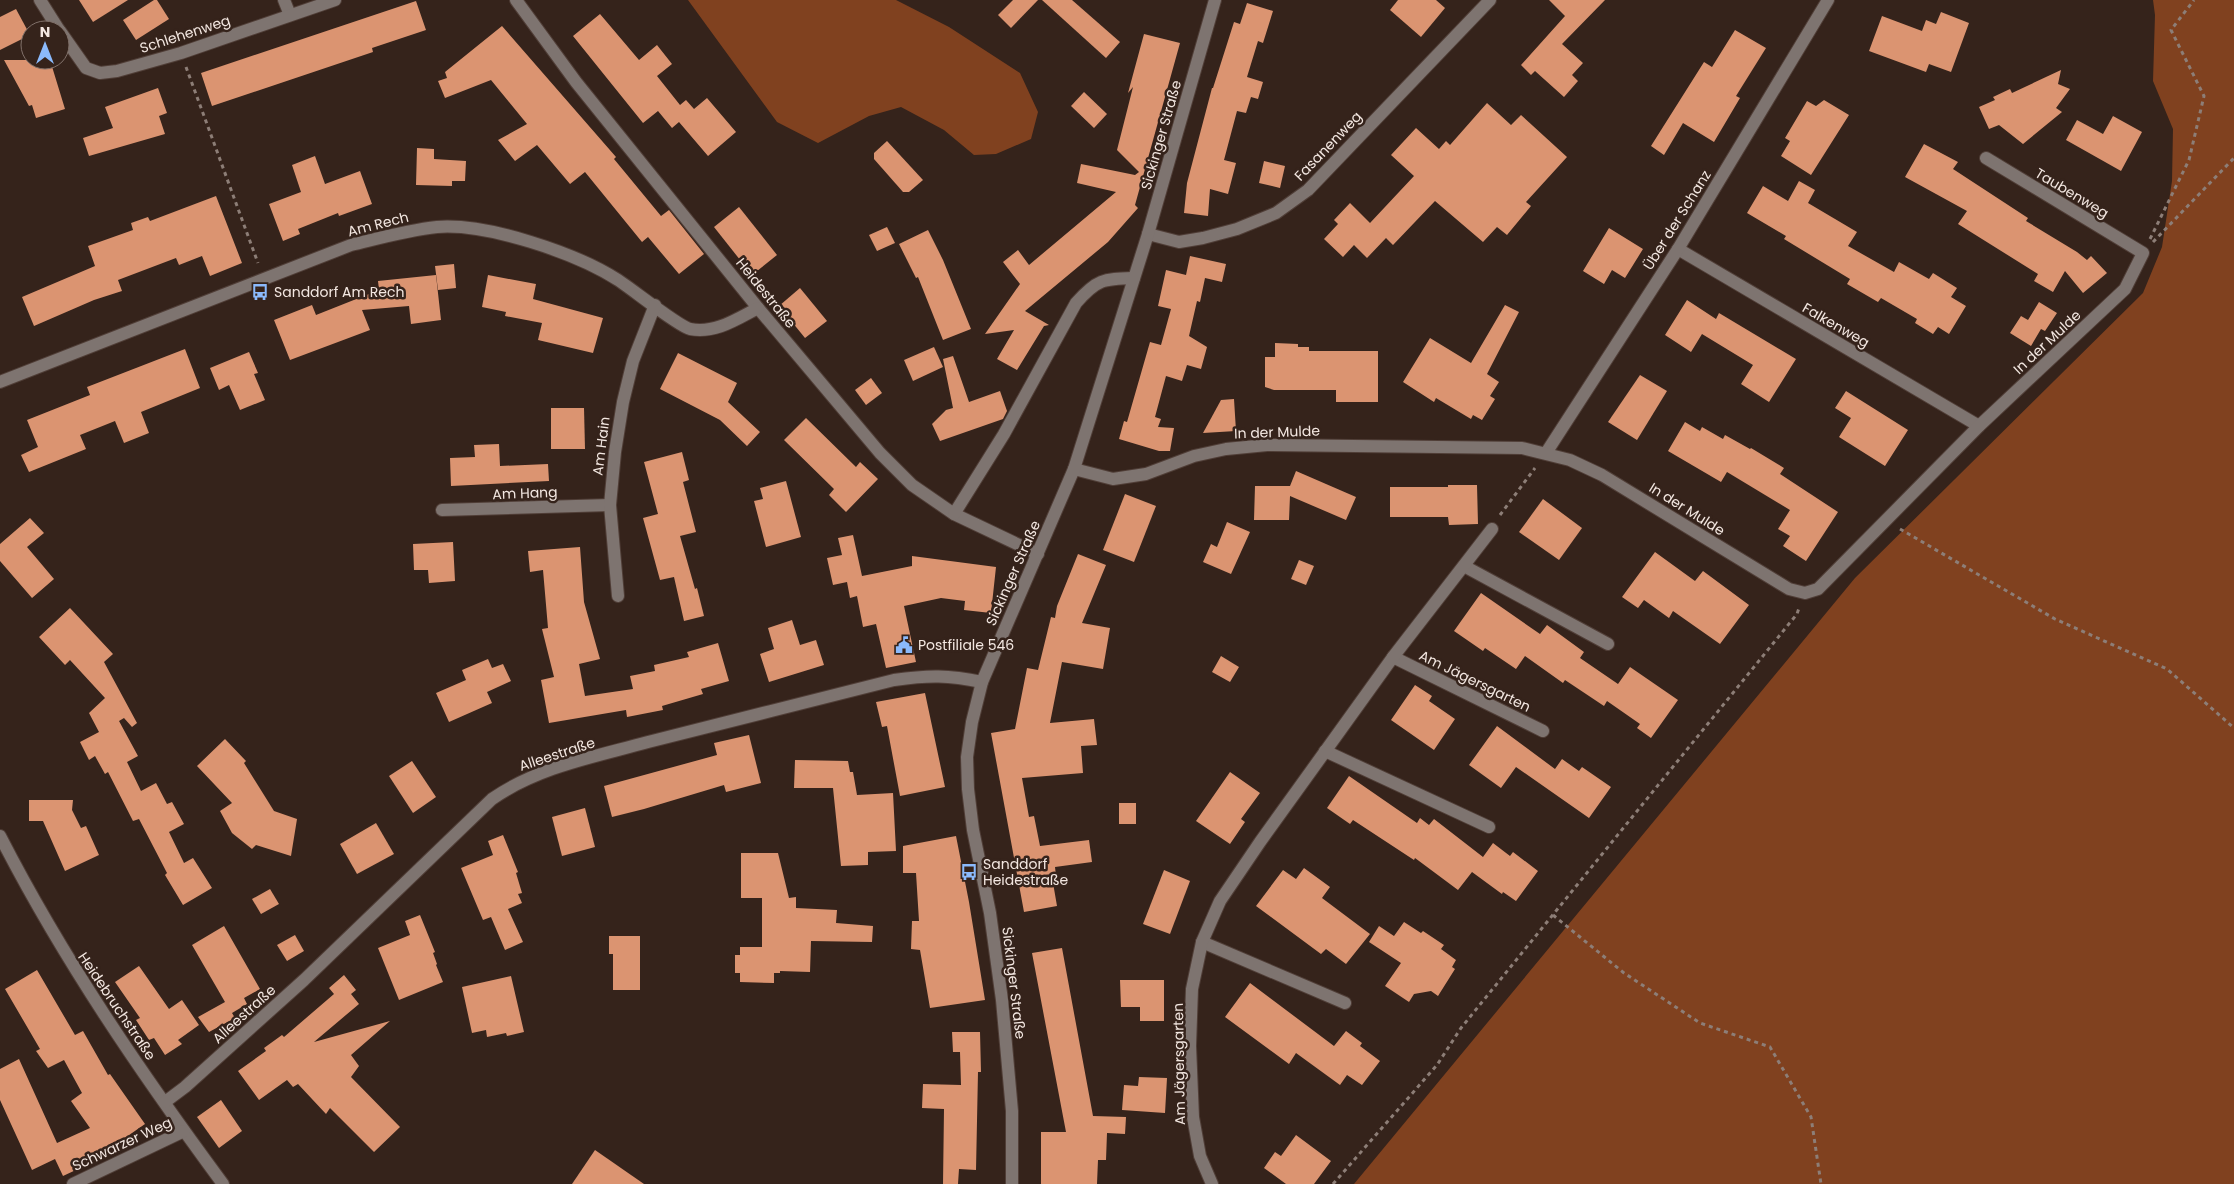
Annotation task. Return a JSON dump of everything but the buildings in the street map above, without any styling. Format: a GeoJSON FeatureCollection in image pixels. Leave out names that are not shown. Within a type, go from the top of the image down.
{"type":"FeatureCollection","features":[{"type":"Feature","properties":{"kind":"street","name":"Schlehenweg"},"geometry":{"type":"LineString","coordinates":[[40,0],[53,20]]}},
{"type":"Feature","properties":{"kind":"street"},"geometry":{"type":"LineString","coordinates":[[284,0],[290,15]]}},
{"type":"Feature","properties":{"kind":"street","name":"Schlehenweg"},"geometry":{"type":"LineString","coordinates":[[70,45],[86,68],[100,73],[118,71],[181,53],[335,0]]}},
{"type":"Feature","properties":{"kind":"street","name":"Heidestraße"},"geometry":{"type":"LineString","coordinates":[[516,0],[576,82],[758,308],[880,453],[912,485],[954,514],[1038,554]]}},
{"type":"Feature","properties":{"kind":"street","name":"Sickinger Straße"},"geometry":{"type":"LineString","coordinates":[[1012,1184],[1012,1111],[1004,1019],[990,913],[973,830],[968,790],[967,757],[972,722],[982,682],[1074,469],[1148,234],[1215,0]]}},
{"type":"Feature","properties":{"kind":"street","name":"Fasanenweg"},"geometry":{"type":"LineString","coordinates":[[1148,234],[1179,242],[1237,230],[1276,213],[1308,190],[1490,0]]}},
{"type":"Feature","properties":{"kind":"street","name":"Über der Schanz"},"geometry":{"type":"LineString","coordinates":[[1546,453],[1678,249],[1828,0]]}},
{"type":"Feature","properties":{"kind":"street","name":"Taubenweg"},"geometry":{"type":"LineString","coordinates":[[1986,158],[2142,253]]}},
{"type":"Feature","properties":{"kind":"street","name":"Am Rech"},"geometry":{"type":"LineString","coordinates":[[0,382],[351,245],[397,233],[439,227],[472,229],[508,235],[560,252],[616,279],[688,329],[706,330],[724,326],[758,308]]}},
{"type":"Feature","properties":{"kind":"street","name":"Falkenweg"},"geometry":{"type":"LineString","coordinates":[[1678,249],[1979,426]]}},
{"type":"Feature","properties":{"kind":"street","name":"In der Mulde"},"geometry":{"type":"LineString","coordinates":[[1074,469],[1113,479],[1146,474],[1202,454],[1226,449],[1267,445],[1522,448],[1570,460],[1602,475],[1789,589],[1805,593],[1818,589],[1979,426],[2125,289],[2142,253]]}},
{"type":"Feature","properties":{"kind":"street"},"geometry":{"type":"LineString","coordinates":[[954,514],[1004,434],[1076,303],[1089,288],[1099,282],[1110,279],[1134,278]]}},
{"type":"Feature","properties":{"kind":"street","name":"Am Hain"},"geometry":{"type":"LineString","coordinates":[[618,596],[610,505],[615,452],[622,402],[632,362],[654,305]]}},
{"type":"Feature","properties":{"kind":"street","name":"Am Hang"},"geometry":{"type":"LineString","coordinates":[[442,510],[610,505]]}},
{"type":"Feature","properties":{"kind":"street","name":"Am Jägersgarten"},"geometry":{"type":"LineString","coordinates":[[1212,1184],[1200,1156],[1192,1117],[1190,1046],[1192,988],[1202,942],[1220,900],[1393,657],[1492,529]]}},
{"type":"Feature","properties":{"kind":"street"},"geometry":{"type":"LineString","coordinates":[[1464,566],[1608,644]]}},
{"type":"Feature","properties":{"kind":"street","name":"Am Jägersgarten"},"geometry":{"type":"LineString","coordinates":[[1393,657],[1543,731]]}},
{"type":"Feature","properties":{"kind":"street","name":"Alleestraße"},"geometry":{"type":"LineString","coordinates":[[164,1102],[185,1087],[304,980],[492,799],[529,777],[588,758],[894,680],[925,675],[951,676],[982,682]]}},
{"type":"Feature","properties":{"kind":"street"},"geometry":{"type":"LineString","coordinates":[[1325,751],[1489,827]]}},
{"type":"Feature","properties":{"kind":"street","name":"Heidebruchstraße"},"geometry":{"type":"LineString","coordinates":[[0,836],[68,961],[184,1131],[223,1184]]}},
{"type":"Feature","properties":{"kind":"street"},"geometry":{"type":"LineString","coordinates":[[1202,942],[1345,1003]]}},
{"type":"Feature","properties":{"kind":"street","name":"Schwarzer Weg"},"geometry":{"type":"LineString","coordinates":[[73,1184],[184,1131]]}},
{"type":"Feature","properties":{"kind":"path"},"geometry":{"type":"LineString","coordinates":[[2142,253],[2189,160],[2204,96],[2171,30],[2194,0]]}},
{"type":"Feature","properties":{"kind":"path"},"geometry":{"type":"LineString","coordinates":[[181,53],[264,278]]}},
{"type":"Feature","properties":{"kind":"path"},"geometry":{"type":"LineString","coordinates":[[2142,253],[2234,158]]}},
{"type":"Feature","properties":{"kind":"path"},"geometry":{"type":"LineString","coordinates":[[1492,529],[1495,522],[1546,453]]}},
{"type":"Feature","properties":{"kind":"path"},"geometry":{"type":"LineString","coordinates":[[1886,521],[2055,619],[2167,669],[2234,728]]}},
{"type":"Feature","properties":{"kind":"path"},"geometry":{"type":"LineString","coordinates":[[1333,1184],[1437,1065],[1461,1028],[1797,614],[1805,593]]}},
{"type":"Feature","properties":{"kind":"path"},"geometry":{"type":"LineString","coordinates":[[1553,915],[1624,973],[1700,1023],[1770,1047],[1811,1117],[1821,1184]]}},
{"type":"Feature","properties":{"kind":"shaded area"},"geometry":{"type":"Polygon","coordinates":[[[688,0],[896,0],[949,27],[1020,73],[1038,112],[1031,139],[996,154],[974,155],[944,130],[901,107],[869,116],[818,143],[777,122],[688,0]]]}},
{"type":"Feature","properties":{"kind":"shaded area"},"geometry":{"type":"Polygon","coordinates":[[[2153,0],[2234,0],[2234,1184],[1354,1184],[1855,578],[2143,293],[2162,247],[2172,181],[2173,129],[2153,81],[2155,15],[2153,0]]]}},
{"type":"Feature","properties":{"kind":"place","name":"Sanddorf Am Rech"},"geometry":{"type":"Point","coordinates":[260,292]}},
{"type":"Feature","properties":{"kind":"place","name":"Postfiliale 546"},"geometry":{"type":"Point","coordinates":[904,645]}},
{"type":"Feature","properties":{"kind":"place","name":"Sanddorf Heidestraße"},"geometry":{"type":"Point","coordinates":[969,872]}}]}
